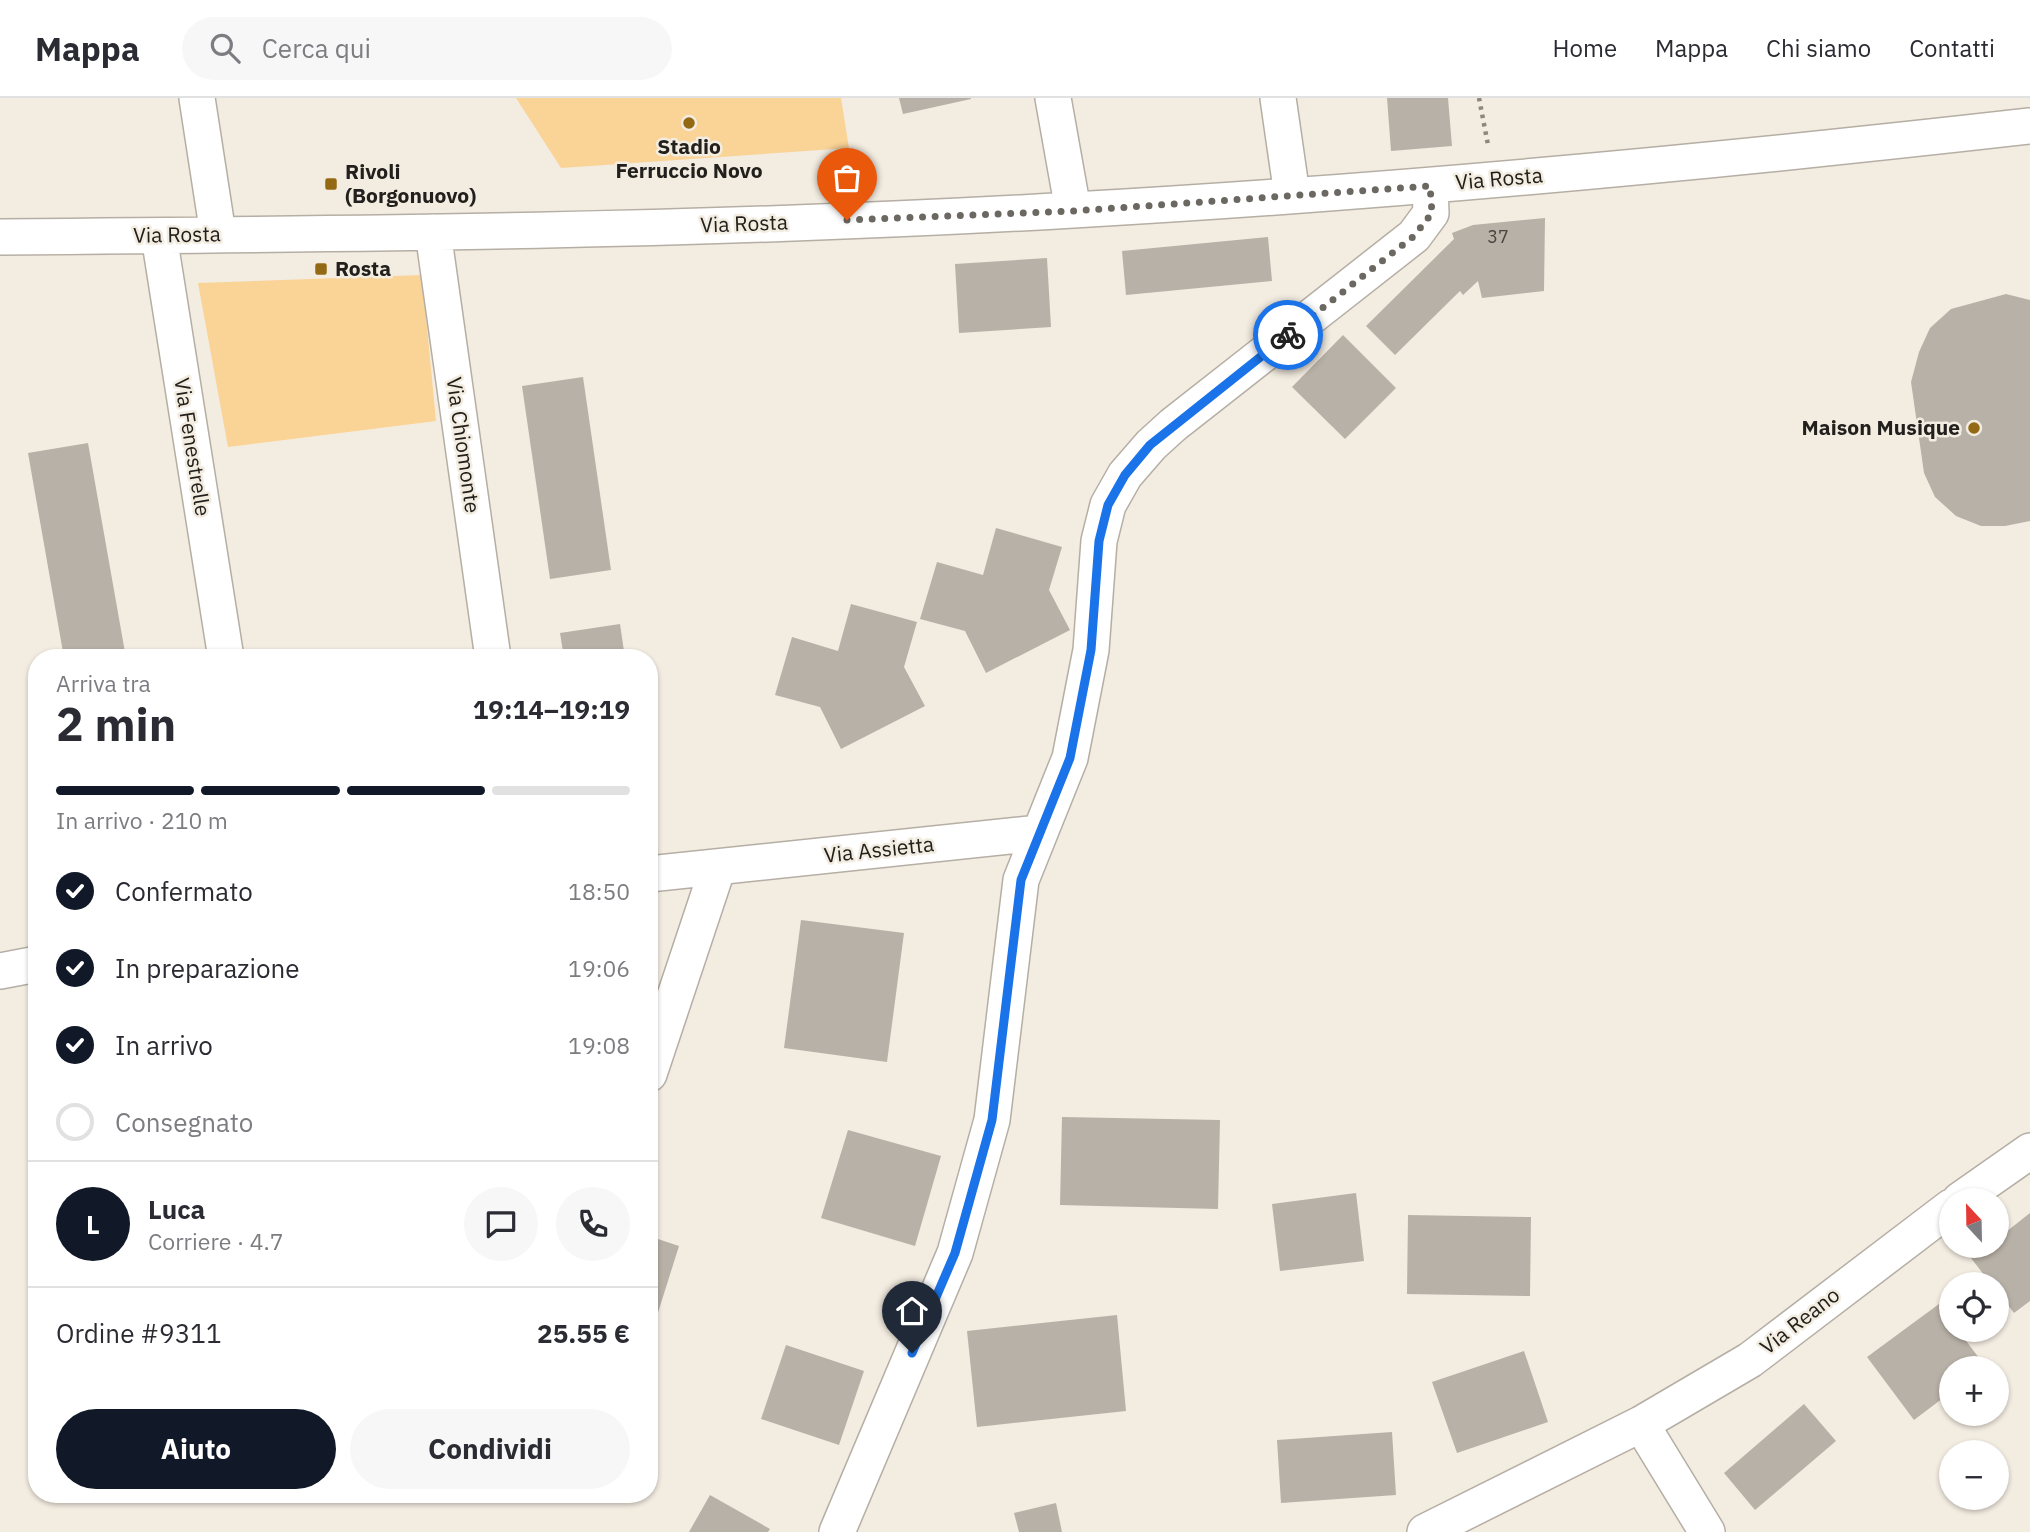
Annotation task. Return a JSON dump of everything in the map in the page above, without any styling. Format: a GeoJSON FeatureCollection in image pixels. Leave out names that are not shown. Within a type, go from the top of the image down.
{"type":"FeatureCollection","features":[{"type":"Feature","properties":{"kind":"street"},"geometry":{"type":"LineString","coordinates":[[197,98],[218,234]]}},
{"type":"Feature","properties":{"kind":"street"},"geometry":{"type":"LineString","coordinates":[[1053,98],[1073,211]]}},
{"type":"Feature","properties":{"kind":"street"},"geometry":{"type":"LineString","coordinates":[[1278,98],[1292,195]]}},
{"type":"Feature","properties":{"kind":"street","name":"Via Rosta"},"geometry":{"type":"LineString","coordinates":[[0,237],[644,227],[1073,211],[1430,186],[2030,126]]}},
{"type":"Feature","properties":{"kind":"street"},"geometry":{"type":"LineString","coordinates":[[836,1532],[955,1253],[976,1182],[992,1120],[1021,880],[1070,758],[1091,650],[1099,541],[1108,505],[1125,475],[1150,445],[1414,236],[1432,213],[1430,186]]}},
{"type":"Feature","properties":{"kind":"street","name":"Via Chiomonte"},"geometry":{"type":"LineString","coordinates":[[433,232],[492,649]]}},
{"type":"Feature","properties":{"kind":"street","name":"Via Fenestrelle"},"geometry":{"type":"LineString","coordinates":[[159,236],[225,649]]}},
{"type":"Feature","properties":{"kind":"street","name":"Via Assietta"},"geometry":{"type":"LineString","coordinates":[[658,873],[1039,833]]}},
{"type":"Feature","properties":{"kind":"street"},"geometry":{"type":"LineString","coordinates":[[658,1046],[718,867]]}},
{"type":"Feature","properties":{"kind":"street"},"geometry":{"type":"LineString","coordinates":[[0,971],[28,966]]}},
{"type":"Feature","properties":{"kind":"street"},"geometry":{"type":"LineString","coordinates":[[1977,1188],[2030,1151]]}},
{"type":"Feature","properties":{"kind":"street","name":"Via Reano"},"geometry":{"type":"LineString","coordinates":[[1425,1532],[1642,1424],[1750,1360],[1939,1216]]}},
{"type":"Feature","properties":{"kind":"street"},"geometry":{"type":"LineString","coordinates":[[1642,1424],[1707,1532]]}},
{"type":"Feature","properties":{"kind":"path"},"geometry":{"type":"LineString","coordinates":[[1479,98],[1494,180]]}},
{"type":"Feature","properties":{"kind":"shaded area","name":"Stadio Ferruccio Novo"},"geometry":{"type":"Polygon","coordinates":[[[516,98],[841,98],[849,148],[561,168],[516,98]]]}},
{"type":"Feature","properties":{"kind":"shaded area"},"geometry":{"type":"Polygon","coordinates":[[[422,275],[436,421],[228,447],[198,283],[422,275]]]}},
{"type":"Feature","properties":{"kind":"building"},"geometry":{"type":"Polygon","coordinates":[[[899,98],[971,98],[971,99],[903,114],[899,98]]]}},
{"type":"Feature","properties":{"kind":"building"},"geometry":{"type":"Polygon","coordinates":[[[1387,98],[1448,98],[1452,146],[1391,151],[1387,98]]]}},
{"type":"Feature","properties":{"kind":"building"},"geometry":{"type":"Polygon","coordinates":[[[1545,218],[1544,291],[1482,298],[1478,281],[1463,295],[1460,291],[1395,355],[1366,326],[1454,239],[1452,233],[1473,225],[1545,218]]]}},
{"type":"Feature","properties":{"kind":"building"},"geometry":{"type":"Polygon","coordinates":[[[1268,237],[1272,281],[1126,295],[1122,251],[1268,237]]]}},
{"type":"Feature","properties":{"kind":"building"},"geometry":{"type":"Polygon","coordinates":[[[1047,258],[1051,327],[959,333],[955,264],[1047,258]]]}},
{"type":"Feature","properties":{"kind":"building","name":"Maison Musique"},"geometry":{"type":"Polygon","coordinates":[[[2006,294],[2030,300],[2030,521],[2005,526],[1981,526],[1956,516],[1935,497],[1924,473],[1911,382],[1919,352],[1930,328],[1951,309],[2006,294]]]}},
{"type":"Feature","properties":{"kind":"building"},"geometry":{"type":"Polygon","coordinates":[[[1343,335],[1396,388],[1345,439],[1292,387],[1343,335]]]}},
{"type":"Feature","properties":{"kind":"building"},"geometry":{"type":"Polygon","coordinates":[[[583,377],[611,570],[550,579],[522,386],[583,377]]]}},
{"type":"Feature","properties":{"kind":"building"},"geometry":{"type":"Polygon","coordinates":[[[88,443],[124,649],[62,649],[28,453],[88,443]]]}},
{"type":"Feature","properties":{"kind":"building"},"geometry":{"type":"Polygon","coordinates":[[[996,528],[1062,547],[1049,590],[1070,630],[986,673],[965,631],[920,619],[937,562],[983,575],[996,528]]]}},
{"type":"Feature","properties":{"kind":"building"},"geometry":{"type":"Polygon","coordinates":[[[851,604],[917,622],[904,667],[925,706],[841,749],[820,707],[775,695],[792,637],[838,651],[851,604]]]}},
{"type":"Feature","properties":{"kind":"building"},"geometry":{"type":"Polygon","coordinates":[[[620,624],[624,649],[563,649],[560,633],[620,624]]]}},
{"type":"Feature","properties":{"kind":"building"},"geometry":{"type":"Polygon","coordinates":[[[801,920],[904,933],[887,1062],[784,1048],[801,920]]]}},
{"type":"Feature","properties":{"kind":"building"},"geometry":{"type":"Polygon","coordinates":[[[1062,1117],[1220,1120],[1218,1209],[1060,1205],[1062,1117]]]}},
{"type":"Feature","properties":{"kind":"building"},"geometry":{"type":"Polygon","coordinates":[[[848,1130],[941,1156],[915,1246],[821,1218],[848,1130]]]}},
{"type":"Feature","properties":{"kind":"building"},"geometry":{"type":"Polygon","coordinates":[[[1356,1193],[1364,1261],[1280,1271],[1272,1204],[1356,1193]]]}},
{"type":"Feature","properties":{"kind":"building"},"geometry":{"type":"Polygon","coordinates":[[[2030,1213],[2030,1301],[2014,1313],[2009,1307],[2009,1272],[1982,1272],[1971,1258],[2009,1258],[2009,1230],[2030,1213]]]}},
{"type":"Feature","properties":{"kind":"building"},"geometry":{"type":"Polygon","coordinates":[[[1408,1215],[1531,1217],[1530,1296],[1407,1294],[1408,1215]]]}},
{"type":"Feature","properties":{"kind":"building"},"geometry":{"type":"Polygon","coordinates":[[[658,1239],[679,1246],[658,1313],[658,1239]]]}},
{"type":"Feature","properties":{"kind":"building"},"geometry":{"type":"Polygon","coordinates":[[[1939,1304],[1939,1342],[1967,1342],[1978,1356],[1939,1356],[1939,1401],[1914,1420],[1867,1357],[1939,1304]]]}},
{"type":"Feature","properties":{"kind":"building"},"geometry":{"type":"Polygon","coordinates":[[[1117,1315],[1126,1411],[977,1427],[967,1331],[1117,1315]]]}},
{"type":"Feature","properties":{"kind":"building"},"geometry":{"type":"Polygon","coordinates":[[[786,1345],[864,1371],[839,1445],[761,1419],[786,1345]]]}},
{"type":"Feature","properties":{"kind":"building"},"geometry":{"type":"Polygon","coordinates":[[[1524,1351],[1548,1422],[1457,1453],[1432,1382],[1524,1351]]]}},
{"type":"Feature","properties":{"kind":"building"},"geometry":{"type":"Polygon","coordinates":[[[1804,1404],[1836,1441],[1755,1510],[1724,1473],[1804,1404]]]}},
{"type":"Feature","properties":{"kind":"building"},"geometry":{"type":"Polygon","coordinates":[[[1392,1432],[1396,1495],[1281,1503],[1277,1440],[1392,1432]]]}},
{"type":"Feature","properties":{"kind":"building"},"geometry":{"type":"Polygon","coordinates":[[[710,1495],[770,1529],[768,1532],[689,1532],[710,1495]]]}},
{"type":"Feature","properties":{"kind":"building"},"geometry":{"type":"Polygon","coordinates":[[[1056,1503],[1062,1532],[1019,1532],[1014,1513],[1056,1503]]]}},
{"type":"Feature","properties":{"kind":"way so far"},"geometry":{"type":"LineString","coordinates":[[847,220],[1073,211],[1430,186],[1432,213],[1414,236],[1288,335]]}},
{"type":"Feature","properties":{"kind":"place","name":"Stadio Ferruccio Novo"},"geometry":{"type":"Point","coordinates":[689,123]}},
{"type":"Feature","properties":{"kind":"place","name":"Rivoli (Borgonuovo)"},"geometry":{"type":"Point","coordinates":[331,184]}},
{"type":"Feature","properties":{"kind":"place","name":"Rosta"},"geometry":{"type":"Point","coordinates":[321,269]}},
{"type":"Feature","properties":{"kind":"place","name":"Maison Musique"},"geometry":{"type":"Point","coordinates":[1974,428]}},
{"type":"Feature","properties":{"kind":"route"},"geometry":{"type":"LineString","coordinates":[[912,1353],[955,1253],[992,1120],[1021,880],[1070,758],[1091,650],[1099,541],[1108,505],[1125,475],[1150,445],[1288,335]]}}]}
